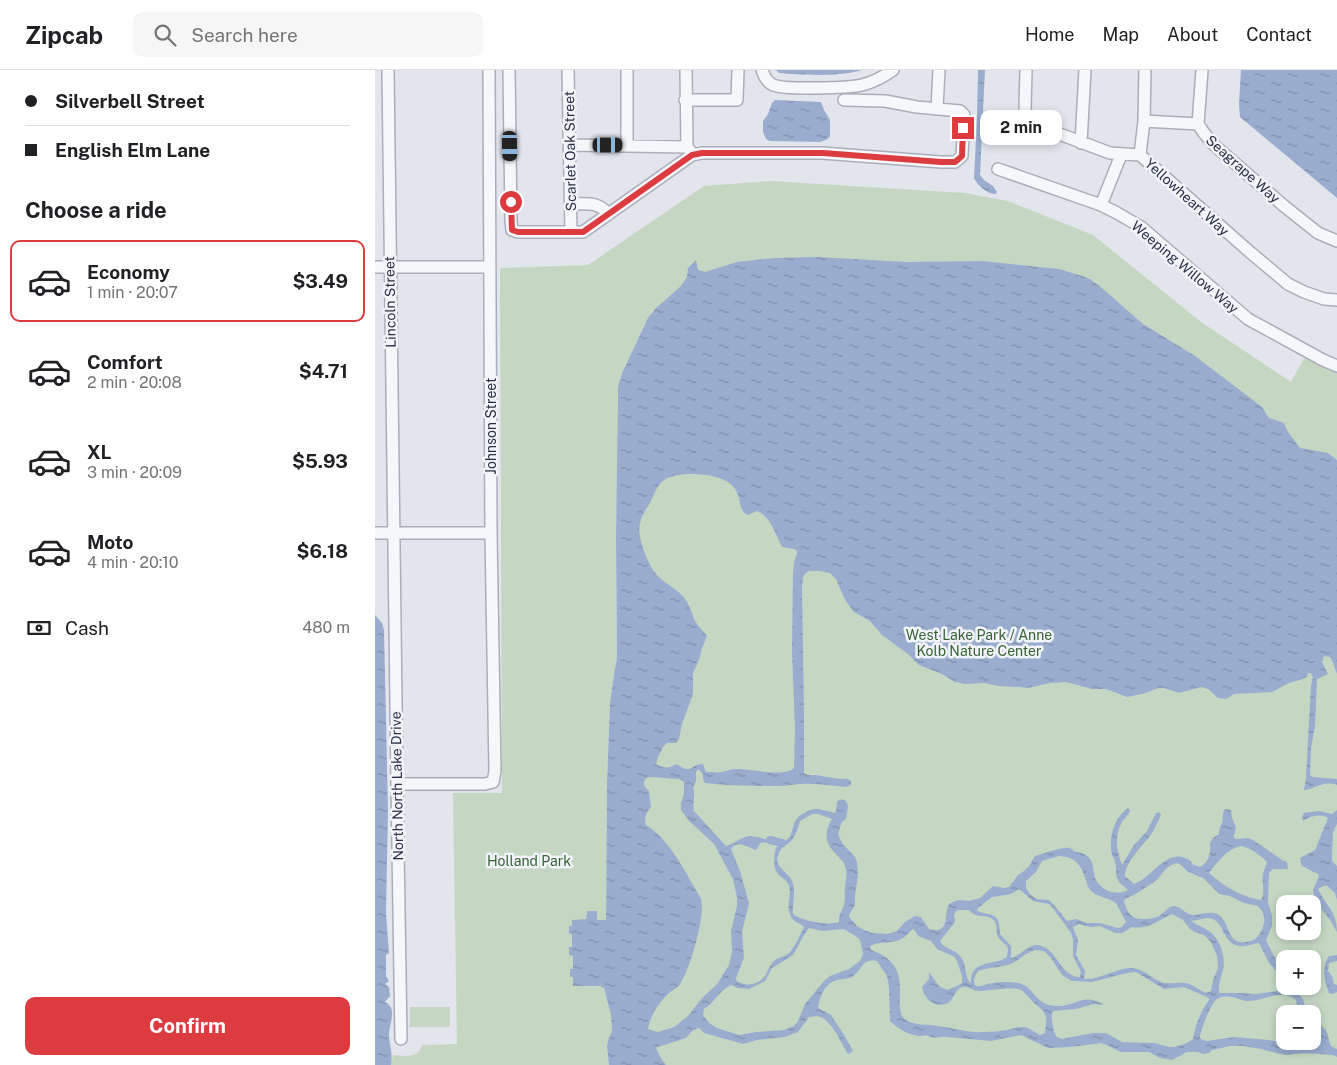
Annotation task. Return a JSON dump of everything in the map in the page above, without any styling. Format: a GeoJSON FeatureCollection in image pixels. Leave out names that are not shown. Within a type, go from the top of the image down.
{"type":"FeatureCollection","features":[{"type":"Feature","properties":{"kind":"street","name":"Lincoln Street"},"geometry":{"type":"LineString","coordinates":[[388,70],[394,534]]}},
{"type":"Feature","properties":{"kind":"street","name":"Johnson Street"},"geometry":{"type":"LineString","coordinates":[[397,784],[485,784],[493,782],[495,771],[491,533],[489,70]]}},
{"type":"Feature","properties":{"kind":"street"},"geometry":{"type":"LineString","coordinates":[[509,70],[512,230],[518,232],[583,232],[690,151]]}},
{"type":"Feature","properties":{"kind":"street","name":"Scarlet Oak Street"},"geometry":{"type":"LineString","coordinates":[[568,70],[571,232]]}},
{"type":"Feature","properties":{"kind":"street"},"geometry":{"type":"LineString","coordinates":[[627,70],[627,146]]}},
{"type":"Feature","properties":{"kind":"street"},"geometry":{"type":"LineString","coordinates":[[685,70],[685,100],[690,151]]}},
{"type":"Feature","properties":{"kind":"street"},"geometry":{"type":"LineString","coordinates":[[685,100],[737,100],[737,70]]}},
{"type":"Feature","properties":{"kind":"street"},"geometry":{"type":"LineString","coordinates":[[762,70],[764,76],[773,85],[787,88],[859,86],[876,80],[893,70]]}},
{"type":"Feature","properties":{"kind":"street"},"geometry":{"type":"LineString","coordinates":[[937,108],[939,70]]}},
{"type":"Feature","properties":{"kind":"street","name":"Yellowheart Way"},"geometry":{"type":"LineString","coordinates":[[1026,70],[1026,116],[1033,124],[1109,153],[1140,155],[1288,284],[1324,299],[1337,300]]}},
{"type":"Feature","properties":{"kind":"street"},"geometry":{"type":"LineString","coordinates":[[1081,143],[1085,70]]}},
{"type":"Feature","properties":{"kind":"street"},"geometry":{"type":"LineString","coordinates":[[1140,155],[1144,121],[1145,70]]}},
{"type":"Feature","properties":{"kind":"street"},"geometry":{"type":"LineString","coordinates":[[1198,124],[1202,70]]}},
{"type":"Feature","properties":{"kind":"street"},"geometry":{"type":"LineString","coordinates":[[876,80],[885,101]]}},
{"type":"Feature","properties":{"kind":"street"},"geometry":{"type":"LineString","coordinates":[[570,145],[627,146],[702,153],[823,153],[941,162],[955,162],[962,156],[964,115],[960,111],[917,107],[885,101],[844,100]]}},
{"type":"Feature","properties":{"kind":"street","name":"Seagrape Way"},"geometry":{"type":"LineString","coordinates":[[1144,121],[1198,124],[1204,134],[1214,144],[1284,206],[1318,232],[1337,241]]}},
{"type":"Feature","properties":{"kind":"street"},"geometry":{"type":"LineString","coordinates":[[1101,205],[1121,155]]}},
{"type":"Feature","properties":{"kind":"street","name":"Weeping Willow Way"},"geometry":{"type":"LineString","coordinates":[[998,169],[1101,205],[1141,227],[1248,319],[1337,366]]}},
{"type":"Feature","properties":{"kind":"street"},"geometry":{"type":"LineString","coordinates":[[571,204],[597,205],[602,207],[608,214]]}},
{"type":"Feature","properties":{"kind":"street"},"geometry":{"type":"LineString","coordinates":[[375,267],[489,267]]}},
{"type":"Feature","properties":{"kind":"street"},"geometry":{"type":"LineString","coordinates":[[375,534],[491,533]]}},
{"type":"Feature","properties":{"kind":"street","name":"North North Lake Drive"},"geometry":{"type":"LineString","coordinates":[[394,534],[401,1039]]}},
{"type":"Feature","properties":{"kind":"green space","name":"West Lake Park / Anne Kolb Nature Center"},"geometry":{"type":"Polygon","coordinates":[[[771,181],[965,193],[1008,201],[1093,235],[1201,322],[1291,382],[1306,355],[1337,373],[1337,1065],[620,1065],[622,382],[648,318],[620,379],[616,539],[617,658],[610,703],[607,783],[606,920],[597,920],[587,911],[586,919],[569,926],[572,934],[572,947],[570,947],[573,955],[573,969],[570,969],[570,977],[573,977],[573,986],[600,986],[604,988],[611,1015],[612,1031],[607,1047],[609,1065],[391,1065],[393,1055],[414,1055],[422,1045],[457,1044],[453,793],[502,793],[500,269],[588,265],[704,186],[771,181]]]}},
{"type":"Feature","properties":{"kind":"green space"},"geometry":{"type":"Polygon","coordinates":[[[410,1007],[450,1007],[450,1027],[410,1027],[410,1007]]]}},
{"type":"Feature","properties":{"kind":"water"},"geometry":{"type":"Polygon","coordinates":[[[776,70],[862,70],[843,74],[821,75],[779,73],[776,70]]]}},
{"type":"Feature","properties":{"kind":"water"},"geometry":{"type":"Polygon","coordinates":[[[978,70],[985,70],[980,175],[993,186],[997,192],[996,194],[989,193],[983,189],[974,178],[978,70]]]}},
{"type":"Feature","properties":{"kind":"water"},"geometry":{"type":"Polygon","coordinates":[[[1241,70],[1337,70],[1337,198],[1240,117],[1241,70]]]}},
{"type":"Feature","properties":{"kind":"water"},"geometry":{"type":"Polygon","coordinates":[[[775,100],[821,102],[830,120],[830,136],[828,139],[820,142],[770,141],[766,139],[763,132],[763,121],[775,100]]]}},
{"type":"Feature","properties":{"kind":"water"},"geometry":{"type":"Polygon","coordinates":[[[817,257],[906,262],[982,261],[1059,269],[1076,274],[1090,279],[1143,324],[1195,356],[1262,407],[1269,418],[1284,423],[1300,448],[1328,453],[1337,460],[1337,674],[1330,657],[1324,656],[1322,662],[1328,674],[1317,679],[1310,775],[1313,777],[1337,779],[1337,785],[1324,784],[1304,790],[1313,678],[1311,673],[1308,673],[1307,677],[1303,679],[1289,683],[1272,692],[1234,694],[1226,699],[1218,698],[1208,689],[1201,687],[1179,693],[1159,688],[1127,697],[1106,689],[1092,689],[1066,682],[1050,683],[1028,688],[955,682],[942,674],[919,665],[908,654],[882,635],[870,621],[854,612],[845,600],[836,579],[830,573],[809,571],[803,577],[802,589],[804,773],[848,779],[851,781],[851,785],[846,787],[807,784],[743,786],[714,784],[705,783],[703,774],[698,769],[696,772],[696,781],[693,788],[694,811],[726,846],[749,836],[770,840],[769,842],[760,843],[755,850],[739,844],[731,849],[740,871],[749,903],[742,932],[744,958],[736,978],[737,981],[748,984],[762,979],[773,962],[791,951],[804,927],[791,917],[789,911],[789,886],[777,872],[774,858],[776,848],[790,837],[795,821],[799,816],[810,810],[819,809],[835,813],[837,802],[839,800],[846,801],[848,806],[846,819],[842,822],[838,834],[842,843],[855,857],[858,876],[855,905],[849,915],[857,926],[864,930],[872,933],[888,934],[897,931],[905,922],[915,916],[921,917],[929,929],[941,929],[945,923],[949,904],[958,900],[969,901],[980,898],[993,886],[1009,887],[1018,875],[1029,866],[1035,856],[1063,848],[1070,848],[1090,859],[1095,878],[1104,889],[1118,893],[1128,890],[1117,878],[1111,842],[1113,829],[1119,817],[1128,808],[1130,811],[1121,824],[1117,840],[1122,865],[1134,845],[1147,831],[1156,813],[1159,812],[1161,815],[1152,833],[1131,859],[1126,870],[1125,876],[1134,884],[1168,859],[1175,857],[1182,857],[1200,867],[1209,857],[1210,843],[1219,834],[1225,809],[1231,810],[1236,827],[1235,839],[1248,838],[1253,840],[1287,862],[1288,869],[1273,869],[1269,873],[1268,903],[1272,915],[1272,926],[1266,940],[1276,959],[1276,971],[1269,963],[1259,943],[1239,946],[1229,940],[1213,919],[1191,921],[1213,934],[1221,948],[1224,965],[1219,984],[1219,993],[1256,994],[1276,991],[1276,995],[1279,995],[1253,1001],[1229,996],[1217,999],[1209,1011],[1200,1038],[1207,1041],[1234,1037],[1269,1040],[1276,1041],[1276,1050],[1321,1050],[1321,1025],[1326,1031],[1331,1046],[1337,1049],[1337,1057],[1305,1053],[1285,1055],[1243,1046],[1230,1046],[1203,1054],[1187,1052],[1172,1060],[1160,1058],[1149,1052],[1121,1052],[1102,1043],[1048,1048],[1021,1035],[991,1041],[947,1037],[934,1038],[926,1035],[916,1036],[902,1030],[890,1021],[887,976],[877,961],[868,961],[852,977],[829,984],[821,995],[818,1008],[831,1015],[843,1033],[853,1051],[848,1054],[827,1021],[817,1016],[809,1017],[798,1032],[785,1037],[757,1040],[743,1044],[704,1033],[699,1028],[693,1030],[686,1038],[656,1048],[666,1065],[609,1065],[607,1047],[612,1031],[611,1015],[604,988],[600,986],[573,986],[573,977],[570,977],[570,969],[573,969],[573,956],[569,955],[569,947],[572,947],[572,934],[569,934],[569,926],[572,926],[572,920],[586,919],[587,911],[597,911],[597,920],[606,920],[607,783],[610,703],[617,658],[618,387],[622,373],[648,318],[656,308],[681,286],[687,277],[688,268],[696,260],[698,270],[705,272],[737,262],[774,258],[817,257]],[[686,474],[662,481],[641,518],[639,529],[644,552],[651,567],[662,580],[682,596],[689,605],[698,626],[707,636],[693,673],[693,694],[682,724],[679,739],[676,743],[667,743],[663,747],[656,764],[671,767],[676,764],[686,769],[703,764],[706,772],[721,772],[735,769],[774,772],[789,771],[794,768],[793,575],[797,551],[782,547],[769,521],[762,513],[757,511],[748,515],[745,513],[735,488],[730,483],[716,477],[686,474]],[[646,778],[644,783],[649,791],[651,807],[646,816],[646,825],[673,852],[699,895],[702,906],[696,942],[684,977],[679,986],[660,1003],[650,1020],[648,1029],[658,1032],[674,1027],[688,1016],[702,998],[717,984],[729,965],[732,952],[731,931],[737,906],[737,897],[733,879],[714,844],[689,821],[681,810],[684,782],[679,779],[646,778]],[[812,814],[800,821],[797,832],[781,850],[777,861],[793,883],[793,914],[802,919],[815,922],[839,922],[839,916],[845,900],[846,872],[844,864],[828,843],[827,831],[832,819],[812,814]],[[1241,846],[1231,850],[1219,860],[1209,873],[1233,890],[1261,900],[1263,894],[1263,874],[1267,862],[1248,848],[1241,846]],[[1059,856],[1042,861],[1036,872],[1026,881],[1026,888],[1036,899],[1049,900],[1067,921],[1076,919],[1087,923],[1100,923],[1118,928],[1122,927],[1126,922],[1116,903],[1090,890],[1080,866],[1074,860],[1059,856]],[[1177,863],[1173,864],[1153,883],[1125,899],[1124,902],[1127,909],[1133,917],[1140,919],[1154,918],[1175,906],[1192,915],[1209,913],[1219,915],[1233,938],[1237,941],[1251,941],[1256,938],[1264,923],[1262,912],[1258,906],[1219,894],[1203,878],[1188,872],[1177,863]],[[1019,889],[1011,894],[992,897],[978,908],[977,911],[997,918],[1000,934],[1011,946],[1011,958],[1032,946],[1043,946],[1054,955],[1067,972],[1073,976],[1080,977],[1081,972],[1073,956],[1071,933],[1052,907],[1049,904],[1033,901],[1019,889]],[[958,910],[954,915],[955,922],[940,941],[962,959],[968,980],[971,983],[974,970],[984,964],[1007,957],[1008,949],[998,937],[996,924],[991,918],[977,915],[969,910],[958,910]],[[1172,914],[1148,926],[1132,927],[1122,933],[1115,933],[1100,926],[1091,927],[1079,924],[1073,927],[1078,940],[1076,955],[1085,971],[1084,979],[1134,968],[1164,983],[1185,983],[1206,993],[1211,991],[1218,968],[1217,956],[1211,942],[1204,935],[1190,929],[1183,920],[1172,914]],[[809,928],[793,955],[772,968],[765,981],[749,989],[731,985],[704,1009],[703,1015],[709,1023],[717,1028],[739,1035],[784,1030],[794,1026],[805,1004],[824,981],[830,976],[849,969],[860,961],[863,954],[860,940],[843,929],[823,931],[809,928]],[[913,929],[899,940],[870,946],[871,950],[886,958],[895,967],[899,977],[900,1008],[902,1016],[908,1021],[972,1032],[1025,1027],[1040,1035],[1045,1033],[1046,1020],[1044,1013],[1025,993],[1018,989],[978,991],[963,987],[958,990],[948,1003],[939,1005],[931,1002],[925,995],[922,987],[929,979],[929,972],[939,986],[947,990],[962,983],[962,976],[955,957],[937,949],[931,941],[918,936],[913,929]],[[1031,951],[1010,964],[978,971],[974,982],[976,986],[999,982],[1019,983],[1028,988],[1039,1000],[1050,1005],[1058,1006],[1091,1000],[1104,1005],[1094,1004],[1076,1009],[1053,1011],[1054,1032],[1057,1037],[1062,1039],[1093,1033],[1106,1033],[1122,1042],[1154,1043],[1175,1047],[1193,1039],[1199,1018],[1209,1000],[1209,998],[1184,987],[1164,989],[1136,972],[1092,982],[1072,981],[1062,975],[1044,951],[1031,951]]]}},
{"type":"Feature","properties":{"kind":"water"},"geometry":{"type":"Polygon","coordinates":[[[375,615],[382,623],[384,630],[388,810],[386,913],[389,953],[386,955],[386,976],[389,981],[385,984],[389,987],[390,996],[385,1002],[389,1005],[392,1013],[389,1032],[392,1054],[391,1065],[375,1065],[375,615]]]}},
{"type":"Feature","properties":{"kind":"water"},"geometry":{"type":"Polygon","coordinates":[[[1337,810],[1337,824],[1333,832],[1332,861],[1337,866],[1337,900],[1335,893],[1326,885],[1318,889],[1321,895],[1314,895],[1313,890],[1319,876],[1302,866],[1300,858],[1315,850],[1328,818],[1315,816],[1303,821],[1304,813],[1319,811],[1332,814],[1337,810]]]}},
{"type":"Feature","properties":{"kind":"water"},"geometry":{"type":"Polygon","coordinates":[[[1321,895],[1333,914],[1337,925],[1337,932],[1321,908],[1321,895]]]}},
{"type":"Feature","properties":{"kind":"water"},"geometry":{"type":"Polygon","coordinates":[[[1337,955],[1337,961],[1329,963],[1328,971],[1332,976],[1334,984],[1337,985],[1337,992],[1332,994],[1329,993],[1327,988],[1324,970],[1329,956],[1337,955]]]}},
{"type":"Feature","properties":{"kind":"water"},"geometry":{"type":"Polygon","coordinates":[[[1285,995],[1300,995],[1305,1005],[1297,1005],[1296,1000],[1291,996],[1285,995]]]}},
{"type":"Feature","properties":{"kind":"waterway"},"geometry":{"type":"LineString","coordinates":[[770,840],[782,843]]}},
{"type":"Feature","properties":{"kind":"route"},"geometry":{"type":"LineString","coordinates":[[511,202],[512,230],[518,232],[583,232],[692,155],[702,153],[759,152],[823,153],[955,162],[962,156],[963,128]]}},
{"type":"Feature","properties":{"kind":"park label","name":"Holland Park"},"geometry":{"type":"Point","coordinates":[529,861]}}]}
